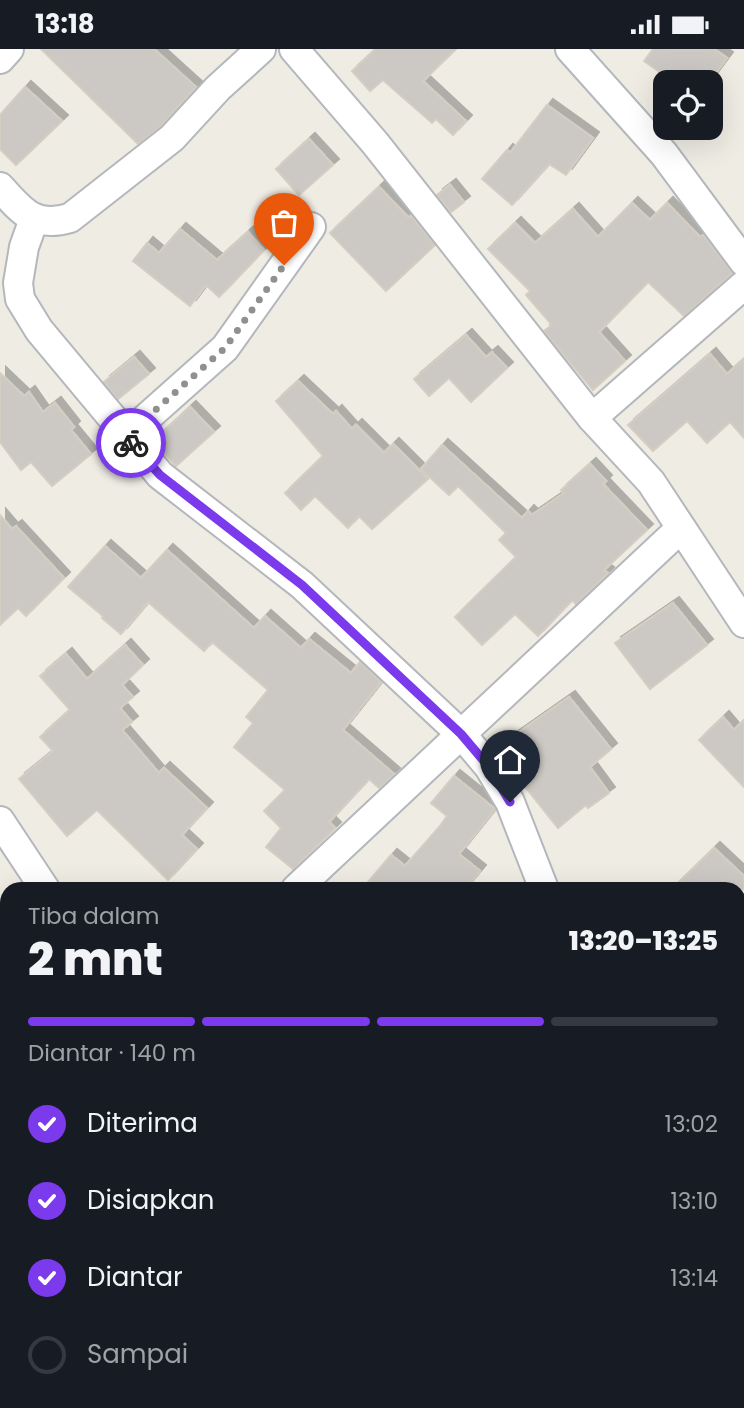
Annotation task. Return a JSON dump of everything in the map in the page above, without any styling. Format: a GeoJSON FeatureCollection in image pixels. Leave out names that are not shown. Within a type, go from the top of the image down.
{"type":"FeatureCollection","features":[{"type":"Feature","properties":{"kind":"street"},"geometry":{"type":"LineString","coordinates":[[0,59],[9,49]]}},
{"type":"Feature","properties":{"kind":"street"},"geometry":{"type":"LineString","coordinates":[[0,187],[34,219],[51,224],[71,218],[164,145],[261,49]]}},
{"type":"Feature","properties":{"kind":"street"},"geometry":{"type":"LineString","coordinates":[[293,49],[375,143],[592,418],[651,482],[744,623]]}},
{"type":"Feature","properties":{"kind":"street"},"geometry":{"type":"LineString","coordinates":[[570,49],[664,154],[744,262]]}},
{"type":"Feature","properties":{"kind":"street"},"geometry":{"type":"LineString","coordinates":[[34,219],[24,247],[18,283],[20,299],[38,330],[125,437],[160,475],[302,585],[461,734],[489,767],[510,802],[541,882]]}},
{"type":"Feature","properties":{"kind":"street"},"geometry":{"type":"LineString","coordinates":[[125,437],[225,348],[311,227]]}},
{"type":"Feature","properties":{"kind":"street"},"geometry":{"type":"LineString","coordinates":[[592,418],[744,285]]}},
{"type":"Feature","properties":{"kind":"street"},"geometry":{"type":"LineString","coordinates":[[303,882],[681,528]]}},
{"type":"Feature","properties":{"kind":"street"},"geometry":{"type":"LineString","coordinates":[[0,821],[40,882]]}},
{"type":"Feature","properties":{"kind":"building"},"geometry":{"type":"Polygon","coordinates":[[[41,49],[154,49],[196,87],[161,126],[138,144],[41,49]]]}},
{"type":"Feature","properties":{"kind":"building"},"geometry":{"type":"Polygon","coordinates":[[[376,49],[456,49],[423,81],[466,121],[453,135],[436,119],[432,123],[383,80],[370,91],[352,71],[376,49]]]}},
{"type":"Feature","properties":{"kind":"building"},"geometry":{"type":"Polygon","coordinates":[[[653,49],[714,49],[727,58],[718,70],[657,70],[644,61],[653,49]]]}},
{"type":"Feature","properties":{"kind":"building"},"geometry":{"type":"Polygon","coordinates":[[[25,87],[62,121],[16,165],[0,149],[0,115],[25,87]]]}},
{"type":"Feature","properties":{"kind":"building"},"geometry":{"type":"Polygon","coordinates":[[[547,105],[593,138],[566,175],[549,164],[512,205],[482,179],[507,150],[510,153],[547,105]]]}},
{"type":"Feature","properties":{"kind":"building"},"geometry":{"type":"Polygon","coordinates":[[[309,139],[333,165],[299,195],[276,169],[309,139]]]}},
{"type":"Feature","properties":{"kind":"building"},"geometry":{"type":"Polygon","coordinates":[[[450,185],[464,202],[451,212],[437,195],[450,185]]]}},
{"type":"Feature","properties":{"kind":"building"},"geometry":{"type":"Polygon","coordinates":[[[379,187],[409,218],[411,216],[435,245],[386,291],[330,233],[379,187]]]}},
{"type":"Feature","properties":{"kind":"building"},"geometry":{"type":"Polygon","coordinates":[[[632,203],[650,220],[667,203],[700,237],[703,235],[732,273],[684,316],[648,282],[599,332],[625,361],[593,390],[544,331],[552,325],[526,295],[530,291],[488,249],[515,223],[535,243],[573,209],[598,237],[632,203]]]}},
{"type":"Feature","properties":{"kind":"building"},"geometry":{"type":"Polygon","coordinates":[[[291,204],[302,214],[287,232],[275,220],[291,204]]]}},
{"type":"Feature","properties":{"kind":"building"},"geometry":{"type":"Polygon","coordinates":[[[180,229],[217,260],[248,232],[264,250],[219,297],[206,285],[190,306],[133,261],[147,243],[159,253],[180,229]]]}},
{"type":"Feature","properties":{"kind":"building"},"geometry":{"type":"Polygon","coordinates":[[[466,335],[486,357],[492,352],[507,368],[471,402],[449,378],[429,396],[414,379],[466,335]]]}},
{"type":"Feature","properties":{"kind":"building"},"geometry":{"type":"Polygon","coordinates":[[[710,354],[727,374],[744,359],[744,438],[730,422],[707,443],[687,421],[653,451],[628,425],[710,354]]]}},
{"type":"Feature","properties":{"kind":"building"},"geometry":{"type":"Polygon","coordinates":[[[134,357],[149,374],[118,399],[104,382],[134,357]]]}},
{"type":"Feature","properties":{"kind":"building"},"geometry":{"type":"Polygon","coordinates":[[[0,373],[24,396],[29,392],[43,412],[55,403],[74,427],[71,430],[91,454],[52,486],[31,462],[21,470],[0,442],[0,373]]]}},
{"type":"Feature","properties":{"kind":"building"},"geometry":{"type":"Polygon","coordinates":[[[298,381],[333,414],[336,411],[352,429],[356,425],[384,453],[393,444],[428,479],[372,529],[359,516],[348,528],[315,496],[301,510],[285,493],[323,456],[276,401],[298,381]]]}},
{"type":"Feature","properties":{"kind":"building"},"geometry":{"type":"Polygon","coordinates":[[[190,407],[214,432],[176,466],[153,441],[190,407]]]}},
{"type":"Feature","properties":{"kind":"building"},"geometry":{"type":"Polygon","coordinates":[[[442,445],[522,518],[528,511],[532,515],[564,493],[561,490],[590,464],[606,481],[603,484],[647,530],[604,570],[608,573],[576,604],[572,600],[538,636],[515,614],[482,645],[455,617],[516,557],[499,540],[506,533],[458,486],[449,495],[421,469],[442,445]]]}},
{"type":"Feature","properties":{"kind":"building"},"geometry":{"type":"Polygon","coordinates":[[[0,515],[12,529],[16,526],[64,578],[26,616],[18,608],[0,625],[0,515]]]}},
{"type":"Feature","properties":{"kind":"building"},"geometry":{"type":"Polygon","coordinates":[[[105,546],[141,578],[167,550],[254,628],[265,616],[301,648],[309,639],[351,673],[360,662],[381,682],[343,730],[394,774],[379,788],[369,779],[329,822],[335,828],[293,869],[266,847],[281,828],[264,811],[285,790],[234,747],[253,723],[246,717],[268,690],[212,642],[204,651],[148,602],[121,634],[102,618],[103,616],[68,587],[105,546]]]}},
{"type":"Feature","properties":{"kind":"building"},"geometry":{"type":"Polygon","coordinates":[[[673,603],[707,645],[650,689],[615,643],[673,603]]]}},
{"type":"Feature","properties":{"kind":"building"},"geometry":{"type":"Polygon","coordinates":[[[125,645],[143,665],[122,685],[133,697],[120,708],[132,722],[122,730],[159,773],[164,768],[207,808],[182,835],[197,849],[168,880],[97,810],[67,836],[19,779],[53,751],[40,737],[70,710],[40,676],[66,654],[87,679],[125,645]]]}},
{"type":"Feature","properties":{"kind":"building"},"geometry":{"type":"Polygon","coordinates":[[[569,697],[611,749],[590,767],[609,793],[588,808],[586,805],[558,828],[495,749],[569,697]]]}},
{"type":"Feature","properties":{"kind":"building"},"geometry":{"type":"Polygon","coordinates":[[[723,717],[734,730],[744,720],[744,787],[699,740],[723,717]]]}},
{"type":"Feature","properties":{"kind":"building"},"geometry":{"type":"Polygon","coordinates":[[[454,776],[495,809],[459,854],[480,871],[471,882],[368,882],[391,855],[405,866],[440,826],[447,816],[431,803],[454,776]]]}},
{"type":"Feature","properties":{"kind":"building"},"geometry":{"type":"Polygon","coordinates":[[[714,848],[744,876],[744,882],[679,882],[714,848]]]}},
{"type":"Feature","properties":{"kind":"way so far"},"geometry":{"type":"LineString","coordinates":[[131,443],[125,437],[225,348],[284,265]]}},
{"type":"Feature","properties":{"kind":"route"},"geometry":{"type":"LineString","coordinates":[[131,443],[160,475],[302,585],[461,734],[489,767],[510,802]]}}]}
